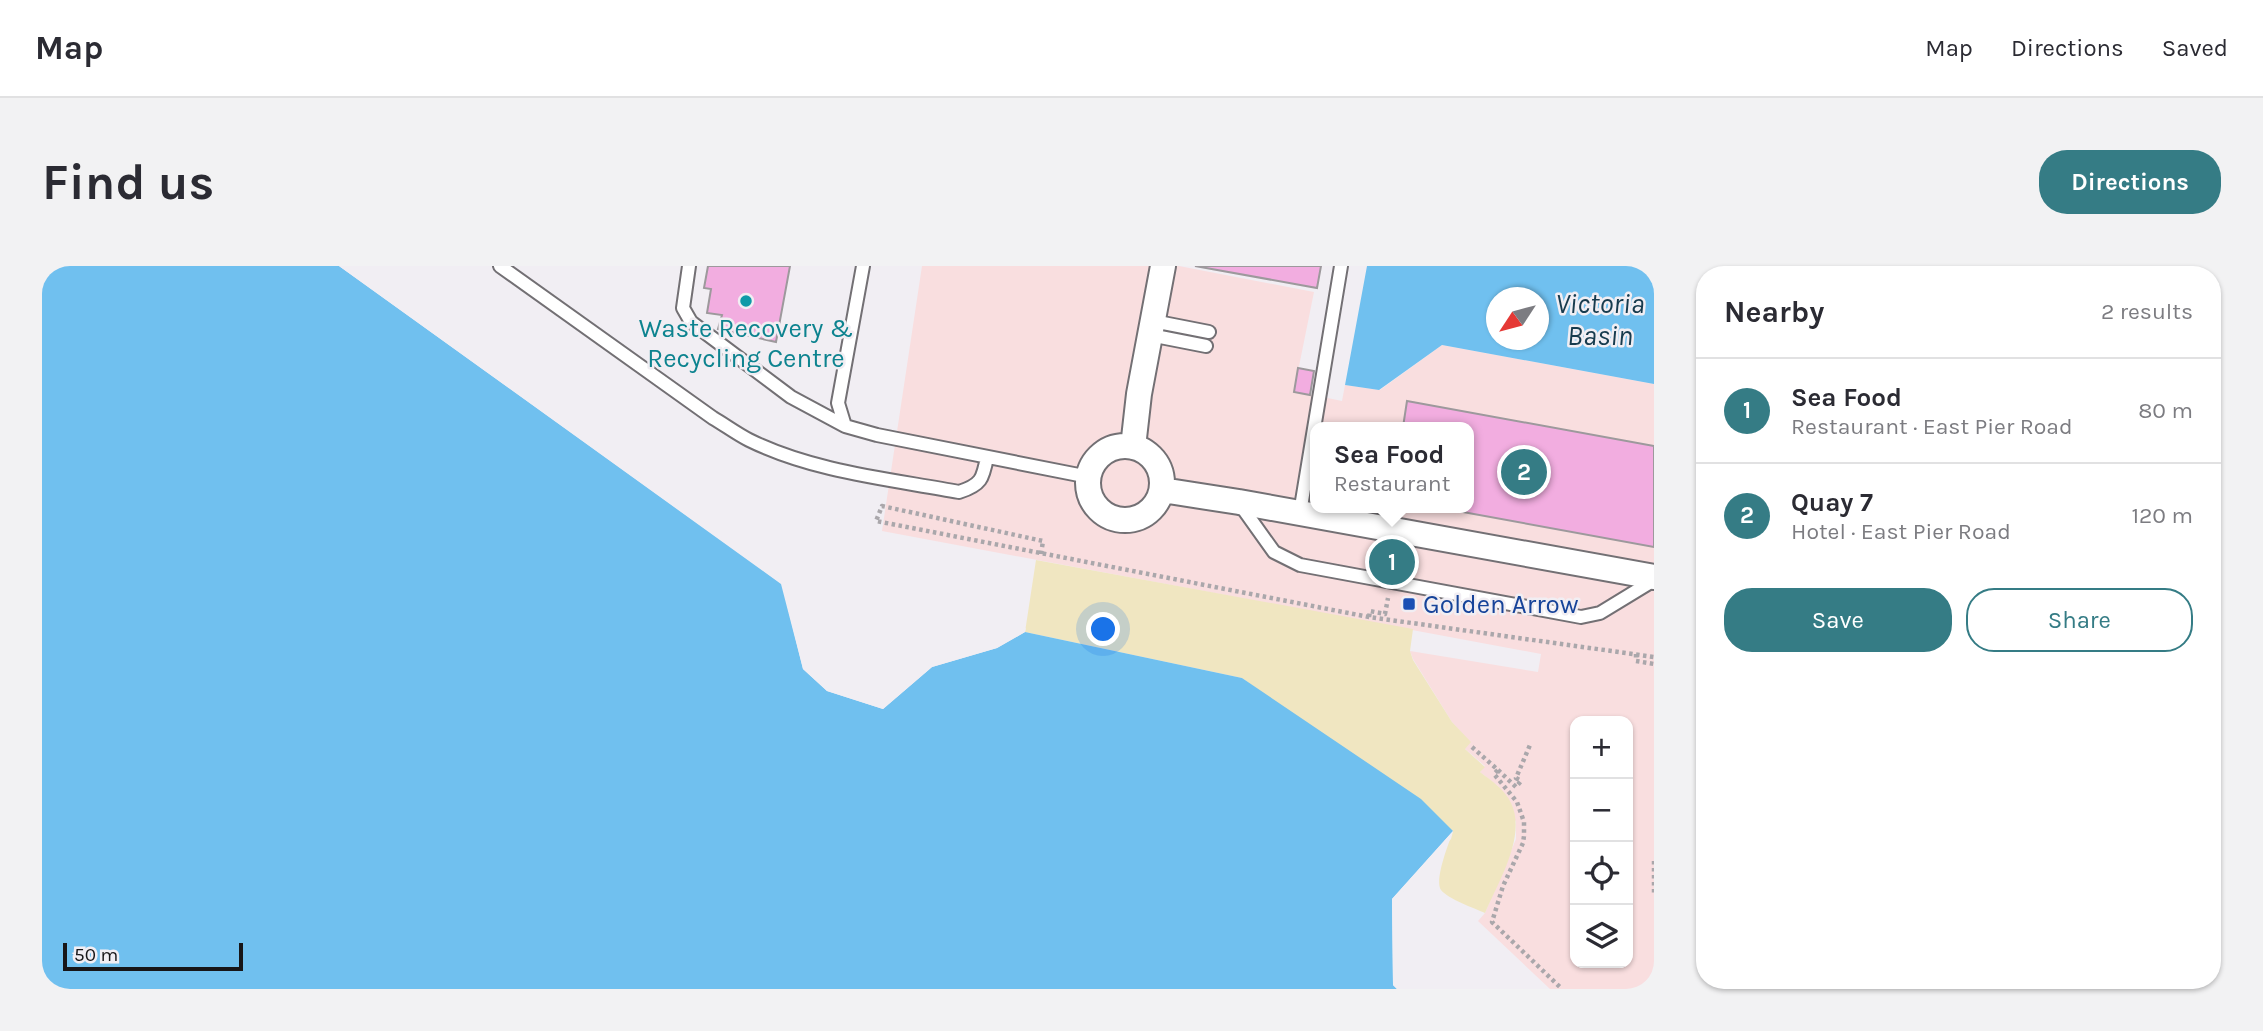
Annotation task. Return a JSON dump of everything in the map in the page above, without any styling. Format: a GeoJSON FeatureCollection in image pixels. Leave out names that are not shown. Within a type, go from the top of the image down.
{"type":"FeatureCollection","features":[{"type":"Feature","properties":{"kind":"street"},"geometry":{"type":"LineString","coordinates":[[1133,447],[1139,394],[1163,266]]}},
{"type":"Feature","properties":{"kind":"street"},"geometry":{"type":"LineString","coordinates":[[1121,446],[1133,447],[1153,458],[1162,479],[1162,491],[1149,512],[1125,521],[1112,518],[1093,502],[1088,477],[1100,456],[1121,446]]}},
{"type":"Feature","properties":{"kind":"street"},"geometry":{"type":"LineString","coordinates":[[1162,491],[1239,502],[1654,578]]}},
{"type":"Feature","properties":{"kind":"lane"},"geometry":{"type":"LineString","coordinates":[[500,266],[712,418],[748,440],[790,457],[833,470],[959,492],[973,488],[983,477],[987,457]]}},
{"type":"Feature","properties":{"kind":"lane"},"geometry":{"type":"LineString","coordinates":[[690,266],[683,307],[691,323],[791,397],[845,426],[877,435],[1088,477]]}},
{"type":"Feature","properties":{"kind":"lane"},"geometry":{"type":"LineString","coordinates":[[845,426],[838,403],[863,266]]}},
{"type":"Feature","properties":{"kind":"lane"},"geometry":{"type":"LineString","coordinates":[[1315,422],[1342,266]]}},
{"type":"Feature","properties":{"kind":"lane"},"geometry":{"type":"LineString","coordinates":[[1152,328],[1209,332]]}},
{"type":"Feature","properties":{"kind":"lane"},"geometry":{"type":"LineString","coordinates":[[1152,328],[1206,346]]}},
{"type":"Feature","properties":{"kind":"lane"},"geometry":{"type":"LineString","coordinates":[[1300,513],[1310,454]]}},
{"type":"Feature","properties":{"kind":"lane"},"geometry":{"type":"LineString","coordinates":[[1239,502],[1275,552],[1300,565],[1581,617],[1600,614],[1654,578]]}},
{"type":"Feature","properties":{"kind":"path"},"geometry":{"type":"LineString","coordinates":[[1041,554],[1043,541],[882,506],[876,522],[915,529],[1041,554],[1369,617],[1654,657]]}},
{"type":"Feature","properties":{"kind":"path"},"geometry":{"type":"LineString","coordinates":[[1369,617],[1370,611],[1385,614]]}},
{"type":"Feature","properties":{"kind":"path"},"geometry":{"type":"LineString","coordinates":[[1636,654],[1636,661],[1654,664]]}},
{"type":"Feature","properties":{"kind":"path"},"geometry":{"type":"LineString","coordinates":[[1472,747],[1516,787],[1521,781],[1516,778],[1530,745]]}},
{"type":"Feature","properties":{"kind":"path"},"geometry":{"type":"LineString","coordinates":[[1498,770],[1494,775],[1517,803],[1524,822],[1523,844],[1503,886],[1492,922],[1562,989]]}},
{"type":"Feature","properties":{"kind":"path"},"geometry":{"type":"LineString","coordinates":[[1654,862],[1654,894]]}},
{"type":"Feature","properties":{"kind":"shaded area"},"geometry":{"type":"Polygon","coordinates":[[[922,266],[1179,266],[1314,292],[1294,391],[1342,401],[1345,385],[1380,390],[1442,345],[1654,384],[1654,989],[1550,989],[1478,921],[1485,913],[1516,839],[1516,822],[1498,786],[1480,772],[1485,766],[1464,748],[1470,742],[1452,722],[1410,651],[1538,672],[1541,654],[882,531],[922,266]]]}},
{"type":"Feature","properties":{"kind":"sand"},"geometry":{"type":"Polygon","coordinates":[[[1036,560],[1413,629],[1410,651],[1413,660],[1452,722],[1471,742],[1465,749],[1485,767],[1480,772],[1505,794],[1515,816],[1516,830],[1509,859],[1485,913],[1455,900],[1444,893],[1439,885],[1453,831],[1242,678],[1025,632],[1036,560]]]}},
{"type":"Feature","properties":{"kind":"water"},"geometry":{"type":"Polygon","coordinates":[[[42,266],[339,266],[782,584],[803,669],[827,691],[883,709],[932,667],[997,648],[1025,632],[1242,678],[1421,799],[1453,831],[1392,899],[1393,985],[1397,989],[42,989],[42,266]]]}},
{"type":"Feature","properties":{"kind":"water","name":"Victoria Basin"},"geometry":{"type":"Polygon","coordinates":[[[1367,266],[1654,266],[1654,384],[1442,345],[1379,390],[1345,385],[1367,266]]]}},
{"type":"Feature","properties":{"kind":"pier"},"geometry":{"type":"Polygon","coordinates":[[[339,266],[345,266],[784,581],[807,667],[828,688],[882,705],[930,664],[996,645],[1026,628],[1025,632],[997,648],[932,667],[883,709],[827,691],[803,669],[781,584],[339,266]]]}},
{"type":"Feature","properties":{"kind":"pier"},"geometry":{"type":"Polygon","coordinates":[[[1453,831],[1451,839],[1396,900],[1396,984],[1400,989],[1397,989],[1393,985],[1392,899],[1453,831]]]}},
{"type":"Feature","properties":{"kind":"building","name":"Waste Recovery & Recycling Centre"},"geometry":{"type":"Polygon","coordinates":[[[708,266],[790,266],[776,342],[718,329],[722,315],[707,313],[711,289],[704,288],[708,266]]]}},
{"type":"Feature","properties":{"kind":"building"},"geometry":{"type":"Polygon","coordinates":[[[1195,266],[1321,266],[1317,288],[1195,266]]]}},
{"type":"Feature","properties":{"kind":"building"},"geometry":{"type":"Polygon","coordinates":[[[1298,368],[1314,371],[1310,395],[1294,392],[1298,368]]]}},
{"type":"Feature","properties":{"kind":"building"},"geometry":{"type":"Polygon","coordinates":[[[1407,401],[1654,446],[1654,547],[1468,513],[1474,513],[1474,422],[1404,422],[1407,401]]]}},
{"type":"Feature","properties":{"kind":"place","name":"Waste Recovery & Recycling Centre"},"geometry":{"type":"Point","coordinates":[746,301]}},
{"type":"Feature","properties":{"kind":"place","name":"Quay 7"},"geometry":{"type":"Point","coordinates":[1524,472]}},
{"type":"Feature","properties":{"kind":"place","name":"Sea Food"},"geometry":{"type":"Point","coordinates":[1392,562]}},
{"type":"Feature","properties":{"kind":"place","name":"Golden Arrow"},"geometry":{"type":"Point","coordinates":[1409,604]}}]}
